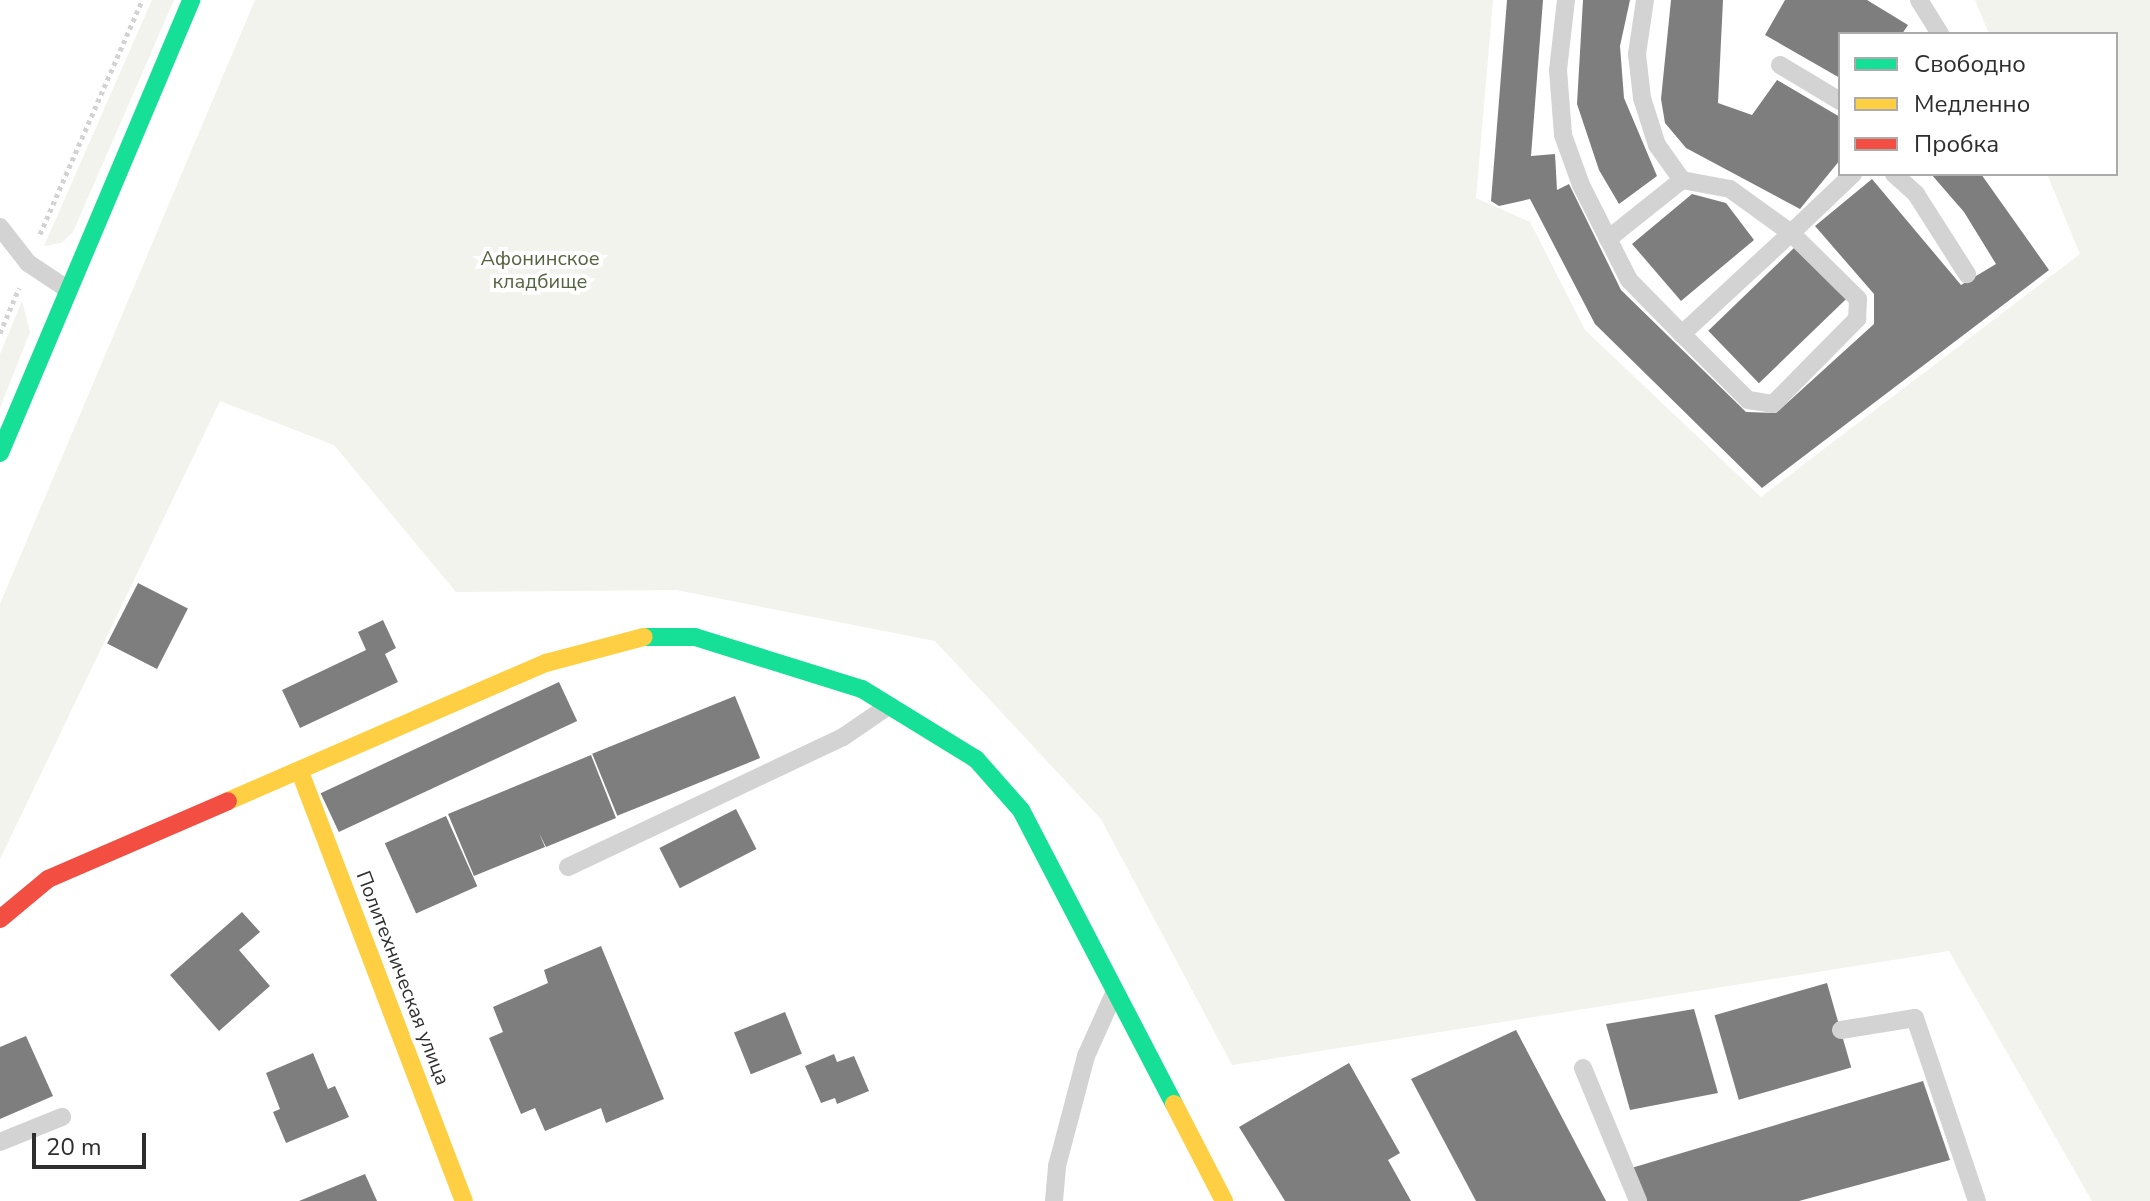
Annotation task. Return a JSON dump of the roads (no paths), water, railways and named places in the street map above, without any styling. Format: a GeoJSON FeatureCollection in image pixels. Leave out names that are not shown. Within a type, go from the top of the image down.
{"type":"FeatureCollection","features":[{"type":"Feature","properties":{"kind":"street"},"geometry":{"type":"LineString","coordinates":[[0,453],[191,0]]}},
{"type":"Feature","properties":{"kind":"street"},"geometry":{"type":"LineString","coordinates":[[0,919],[48,879],[546,663],[640,637],[695,637],[862,689],[976,759],[1021,810],[1224,1201]]}},
{"type":"Feature","properties":{"kind":"street","name":"Политехническая улица"},"geometry":{"type":"LineString","coordinates":[[300,772],[464,1201]]}},
{"type":"Feature","properties":{"kind":"lane"},"geometry":{"type":"LineString","coordinates":[[1566,0],[1558,70],[1563,135],[1629,280],[1748,400],[1773,404],[1857,319],[1858,299],[1791,233],[1730,189],[1682,180],[1657,145],[1642,98],[1637,54],[1645,0]]}},
{"type":"Feature","properties":{"kind":"lane"},"geometry":{"type":"LineString","coordinates":[[1919,0],[1939,32]]}},
{"type":"Feature","properties":{"kind":"lane"},"geometry":{"type":"LineString","coordinates":[[1780,65],[1838,100]]}},
{"type":"Feature","properties":{"kind":"lane"},"geometry":{"type":"LineString","coordinates":[[1682,334],[1851,176]]}},
{"type":"Feature","properties":{"kind":"lane"},"geometry":{"type":"LineString","coordinates":[[1896,176],[1916,194],[1967,274]]}},
{"type":"Feature","properties":{"kind":"lane"},"geometry":{"type":"LineString","coordinates":[[1608,239],[1682,180]]}},
{"type":"Feature","properties":{"kind":"lane"},"geometry":{"type":"LineString","coordinates":[[0,227],[28,263],[67,289]]}},
{"type":"Feature","properties":{"kind":"lane"},"geometry":{"type":"LineString","coordinates":[[568,867],[843,737],[889,705]]}},
{"type":"Feature","properties":{"kind":"lane"},"geometry":{"type":"LineString","coordinates":[[1054,1201],[1057,1166],[1086,1056],[1116,990]]}},
{"type":"Feature","properties":{"kind":"lane"},"geometry":{"type":"LineString","coordinates":[[1841,1030],[1915,1018],[1977,1201]]}},
{"type":"Feature","properties":{"kind":"lane"},"geometry":{"type":"LineString","coordinates":[[1583,1068],[1638,1201]]}},
{"type":"Feature","properties":{"kind":"lane"},"geometry":{"type":"LineString","coordinates":[[0,1142],[62,1117]]}},
{"type":"Feature","properties":{"kind":"park label","name":"Афонинское кладбище"},"geometry":{"type":"Point","coordinates":[540,270]}}]}
